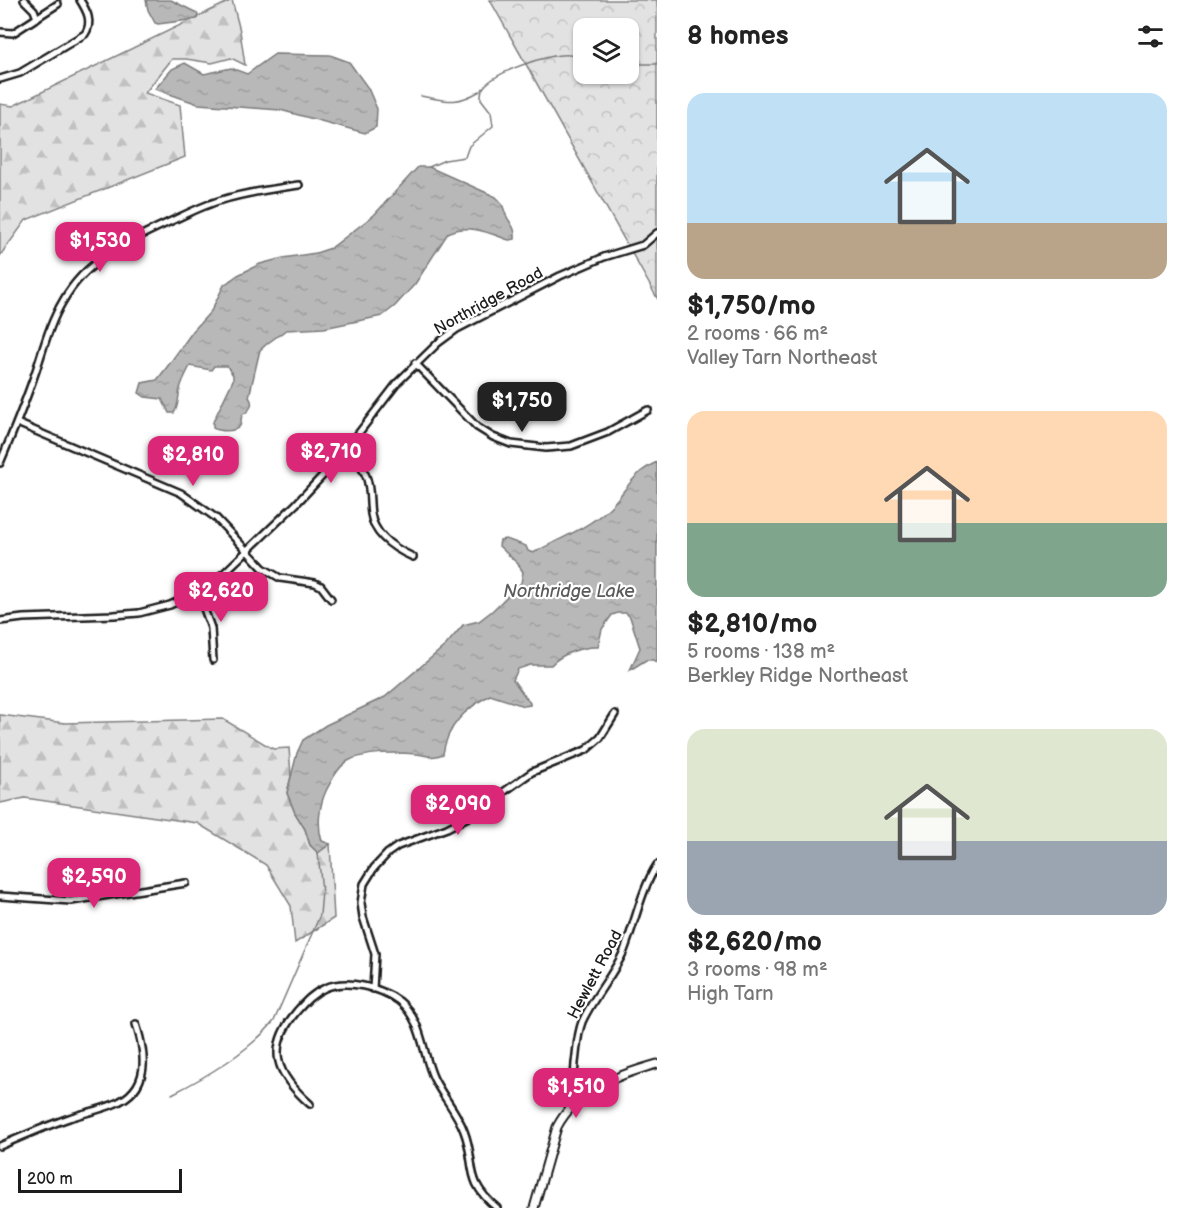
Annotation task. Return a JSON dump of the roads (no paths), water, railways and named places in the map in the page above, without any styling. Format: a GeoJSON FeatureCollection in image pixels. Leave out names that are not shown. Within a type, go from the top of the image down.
{"type":"FeatureCollection","features":[{"type":"Feature","properties":{"kind":"street"},"geometry":{"type":"LineString","coordinates":[[24,0],[34,10],[37,18]]}},
{"type":"Feature","properties":{"kind":"street"},"geometry":{"type":"LineString","coordinates":[[0,79],[20,73],[85,34],[89,22],[88,15],[80,0]]}},
{"type":"Feature","properties":{"kind":"street"},"geometry":{"type":"LineString","coordinates":[[0,32],[13,33],[58,4]]}},
{"type":"Feature","properties":{"kind":"street"},"geometry":{"type":"LineString","coordinates":[[0,464],[17,423],[52,321],[76,281],[98,260],[124,244],[220,200],[247,193],[299,185]]}},
{"type":"Feature","properties":{"kind":"street","name":"Northridge Road"},"geometry":{"type":"LineString","coordinates":[[0,621],[139,613],[170,605],[198,592],[248,552],[296,504],[347,449],[398,382],[438,343],[457,329],[582,266],[643,245],[657,233]]}},
{"type":"Feature","properties":{"kind":"street"},"geometry":{"type":"LineString","coordinates":[[415,363],[477,427],[511,444],[546,448],[572,446],[608,432],[648,410]]}},
{"type":"Feature","properties":{"kind":"street"},"geometry":{"type":"LineString","coordinates":[[17,423],[181,493],[216,518],[263,568],[273,575],[315,583],[321,586],[331,599]]}},
{"type":"Feature","properties":{"kind":"street"},"geometry":{"type":"LineString","coordinates":[[347,449],[361,466],[367,478],[371,513],[377,529],[392,546],[413,557]]}},
{"type":"Feature","properties":{"kind":"street"},"geometry":{"type":"LineString","coordinates":[[198,592],[211,627],[213,660]]}},
{"type":"Feature","properties":{"kind":"street"},"geometry":{"type":"LineString","coordinates":[[373,989],[376,969],[375,954],[361,903],[364,884],[374,868],[398,846],[447,828],[468,817],[532,772],[586,750],[600,738],[615,714]]}},
{"type":"Feature","properties":{"kind":"street","name":"Hewlett Road"},"geometry":{"type":"LineString","coordinates":[[577,1100],[575,1072],[581,1024],[621,957],[649,878],[657,865]]}},
{"type":"Feature","properties":{"kind":"street"},"geometry":{"type":"LineString","coordinates":[[0,896],[71,901],[186,883]]}},
{"type":"Feature","properties":{"kind":"street"},"geometry":{"type":"LineString","coordinates":[[310,1104],[290,1084],[280,1066],[278,1048],[285,1026],[307,1000],[325,988],[345,984],[373,989],[398,1000],[413,1018],[434,1080],[464,1131],[475,1182],[484,1196],[497,1208]]}},
{"type":"Feature","properties":{"kind":"street"},"geometry":{"type":"LineString","coordinates":[[0,1146],[62,1120],[112,1105],[127,1096],[139,1081],[144,1063],[143,1047],[136,1024]]}},
{"type":"Feature","properties":{"kind":"street"},"geometry":{"type":"LineString","coordinates":[[534,1208],[556,1127],[562,1117],[577,1100],[621,1074],[657,1064]]}},
{"type":"Feature","properties":{"kind":"water"},"geometry":{"type":"Polygon","coordinates":[[[146,0],[171,0],[197,13],[197,19],[155,23],[146,0]]]}},
{"type":"Feature","properties":{"kind":"water"},"geometry":{"type":"Polygon","coordinates":[[[275,54],[330,55],[349,62],[368,88],[377,109],[376,127],[365,133],[280,110],[198,104],[155,89],[172,69],[185,63],[204,74],[231,68],[247,74],[275,54]]]}},
{"type":"Feature","properties":{"kind":"water"},"geometry":{"type":"Polygon","coordinates":[[[418,167],[429,167],[496,197],[514,229],[515,239],[509,240],[471,229],[448,233],[415,284],[395,306],[382,316],[324,328],[286,330],[260,350],[249,397],[251,405],[249,410],[242,415],[240,426],[234,430],[223,431],[213,428],[213,422],[233,380],[233,375],[227,366],[214,366],[211,370],[190,366],[181,386],[174,413],[169,413],[162,399],[145,397],[139,393],[142,383],[157,380],[193,331],[211,311],[224,285],[260,264],[331,248],[374,215],[418,167]]]}},
{"type":"Feature","properties":{"kind":"water","name":"Northridge Lake"},"geometry":{"type":"Polygon","coordinates":[[[657,462],[657,663],[653,660],[646,660],[630,670],[640,648],[630,617],[626,613],[618,613],[612,615],[602,629],[598,647],[573,652],[560,657],[551,665],[530,665],[518,669],[513,680],[530,705],[524,706],[490,695],[465,712],[459,719],[449,735],[443,754],[432,756],[381,753],[348,761],[335,774],[322,803],[320,829],[322,841],[330,844],[318,853],[310,845],[305,829],[287,793],[297,753],[303,740],[326,725],[385,697],[446,645],[463,625],[479,621],[521,583],[523,572],[499,546],[500,540],[506,539],[526,546],[528,551],[533,553],[593,521],[610,507],[635,477],[657,462]]]}},
{"type":"Feature","properties":{"kind":"waterway"},"geometry":{"type":"LineString","coordinates":[[429,167],[445,160],[465,157],[469,146],[493,126],[491,112],[481,99],[482,90],[488,83],[509,70],[536,60],[560,55],[573,56]]}},
{"type":"Feature","properties":{"kind":"waterway"},"geometry":{"type":"LineString","coordinates":[[639,64],[657,64]]}},
{"type":"Feature","properties":{"kind":"waterway"},"geometry":{"type":"LineString","coordinates":[[421,96],[452,101],[480,91]]}},
{"type":"Feature","properties":{"kind":"waterway"},"geometry":{"type":"LineString","coordinates":[[172,1094],[199,1080],[241,1052],[274,1021],[320,915],[322,891],[318,853]]}}]}
